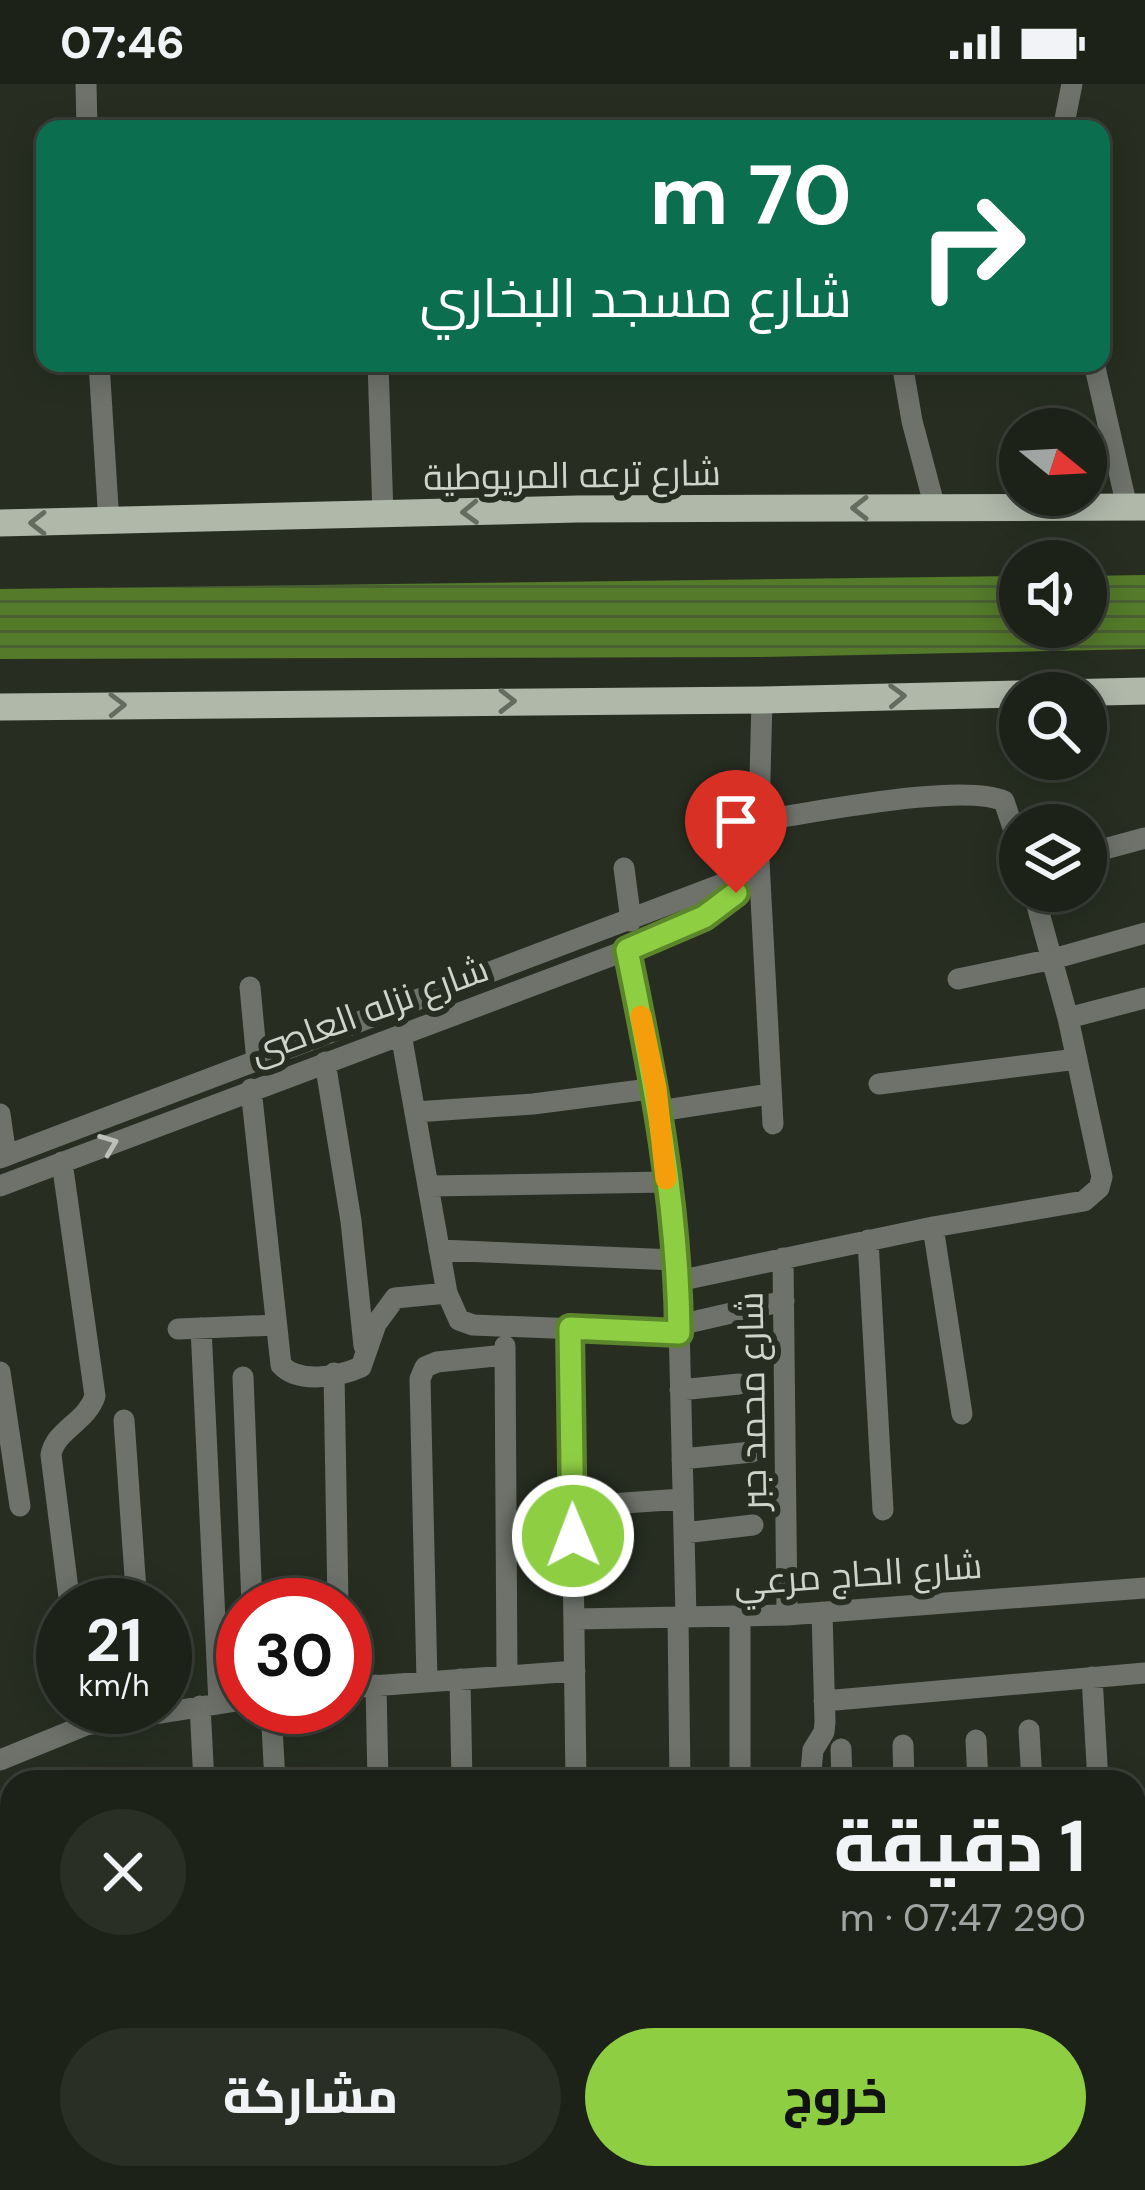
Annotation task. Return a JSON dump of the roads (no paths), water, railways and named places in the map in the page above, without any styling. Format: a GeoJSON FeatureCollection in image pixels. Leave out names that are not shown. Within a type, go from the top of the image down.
{"type":"FeatureCollection","features":[{"type":"Feature","properties":{"kind":"main road","name":"شارع ترعه المريوطية"},"geometry":{"type":"LineString","coordinates":[[0,523],[578,509],[1136,507]]}},
{"type":"Feature","properties":{"kind":"main road"},"geometry":{"type":"LineString","coordinates":[[0,707],[762,700],[1145,691]]}},
{"type":"Feature","properties":{"kind":"street"},"geometry":{"type":"LineString","coordinates":[[86,84],[87,120]]}},
{"type":"Feature","properties":{"kind":"street"},"geometry":{"type":"LineString","coordinates":[[1065,120],[1072,84]]}},
{"type":"Feature","properties":{"kind":"street"},"geometry":{"type":"LineString","coordinates":[[100,372],[109,523]]}},
{"type":"Feature","properties":{"kind":"street"},"geometry":{"type":"LineString","coordinates":[[378,372],[382,515]]}},
{"type":"Feature","properties":{"kind":"street"},"geometry":{"type":"LineString","coordinates":[[904,372],[935,508]]}},
{"type":"Feature","properties":{"kind":"street"},"geometry":{"type":"LineString","coordinates":[[1097,372],[1136,507]]}},
{"type":"Feature","properties":{"kind":"street","name":"شارع نزله العاصى"},"geometry":{"type":"LineString","coordinates":[[0,1186],[627,950],[721,907],[749,878],[758,854],[762,700]]}},
{"type":"Feature","properties":{"kind":"street"},"geometry":{"type":"LineString","coordinates":[[762,820],[897,800],[981,794],[1005,804]]}},
{"type":"Feature","properties":{"kind":"street"},"geometry":{"type":"LineString","coordinates":[[1107,848],[1145,838]]}},
{"type":"Feature","properties":{"kind":"street"},"geometry":{"type":"LineString","coordinates":[[758,854],[773,1124]]}},
{"type":"Feature","properties":{"kind":"street"},"geometry":{"type":"LineString","coordinates":[[624,868],[631,922]]}},
{"type":"Feature","properties":{"kind":"street","name":"شارع نزله العاصى"},"geometry":{"type":"LineString","coordinates":[[3,1157],[730,881],[749,878]]}},
{"type":"Feature","properties":{"kind":"street"},"geometry":{"type":"LineString","coordinates":[[439,1250],[676,1270],[783,1258],[1084,1201],[1100,1188],[1102,1177],[1039,912]]}},
{"type":"Feature","properties":{"kind":"street"},"geometry":{"type":"LineString","coordinates":[[958,979],[1145,933]]}},
{"type":"Feature","properties":{"kind":"street"},"geometry":{"type":"LineString","coordinates":[[627,950],[658,1100],[676,1270],[684,1533],[680,1770]]}},
{"type":"Feature","properties":{"kind":"street"},"geometry":{"type":"LineString","coordinates":[[528,959],[535,984]]}},
{"type":"Feature","properties":{"kind":"street"},"geometry":{"type":"LineString","coordinates":[[250,987],[267,1058],[283,1077]]}},
{"type":"Feature","properties":{"kind":"street"},"geometry":{"type":"LineString","coordinates":[[1068,1018],[1145,998]]}},
{"type":"Feature","properties":{"kind":"street"},"geometry":{"type":"LineString","coordinates":[[400,1034],[447,1293],[458,1320],[504,1326],[679,1329],[784,1301]]}},
{"type":"Feature","properties":{"kind":"street"},"geometry":{"type":"LineString","coordinates":[[879,1084],[1077,1059]]}},
{"type":"Feature","properties":{"kind":"street"},"geometry":{"type":"LineString","coordinates":[[325,1062],[351,1221],[365,1355]]}},
{"type":"Feature","properties":{"kind":"street"},"geometry":{"type":"LineString","coordinates":[[251,1089],[280,1365],[301,1377],[361,1367],[376,1324],[395,1298],[447,1293]]}},
{"type":"Feature","properties":{"kind":"street"},"geometry":{"type":"LineString","coordinates":[[415,1112],[770,1094]]}},
{"type":"Feature","properties":{"kind":"street"},"geometry":{"type":"LineString","coordinates":[[0,1114],[3,1157]]}},
{"type":"Feature","properties":{"kind":"street"},"geometry":{"type":"LineString","coordinates":[[62,1162],[95,1396],[81,1420],[53,1443],[51,1455],[67,1578]]}},
{"type":"Feature","properties":{"kind":"street"},"geometry":{"type":"LineString","coordinates":[[428,1186],[667,1182]]}},
{"type":"Feature","properties":{"kind":"street"},"geometry":{"type":"LineString","coordinates":[[933,1227],[962,1414]]}},
{"type":"Feature","properties":{"kind":"street"},"geometry":{"type":"LineString","coordinates":[[868,1240],[883,1510]]}},
{"type":"Feature","properties":{"kind":"street","name":"شارع محمد جبر"},"geometry":{"type":"LineString","coordinates":[[783,1258],[787,1615]]}},
{"type":"Feature","properties":{"kind":"street"},"geometry":{"type":"LineString","coordinates":[[205,1770],[209,1705],[190,1328],[276,1324]]}},
{"type":"Feature","properties":{"kind":"street"},"geometry":{"type":"LineString","coordinates":[[504,1326],[507,1676]]}},
{"type":"Feature","properties":{"kind":"street"},"geometry":{"type":"LineString","coordinates":[[570,1328],[576,1770]]}},
{"type":"Feature","properties":{"kind":"street"},"geometry":{"type":"LineString","coordinates":[[427,1682],[420,1378],[425,1367],[437,1362],[505,1355]]}},
{"type":"Feature","properties":{"kind":"street"},"geometry":{"type":"LineString","coordinates":[[0,1372],[20,1506]]}},
{"type":"Feature","properties":{"kind":"street"},"geometry":{"type":"LineString","coordinates":[[334,1373],[338,1578]]}},
{"type":"Feature","properties":{"kind":"street"},"geometry":{"type":"LineString","coordinates":[[243,1377],[251,1578]]}},
{"type":"Feature","properties":{"kind":"street"},"geometry":{"type":"LineString","coordinates":[[680,1390],[739,1384]]}},
{"type":"Feature","properties":{"kind":"street"},"geometry":{"type":"LineString","coordinates":[[124,1420],[135,1578]]}},
{"type":"Feature","properties":{"kind":"street"},"geometry":{"type":"LineString","coordinates":[[682,1459],[752,1452]]}},
{"type":"Feature","properties":{"kind":"street"},"geometry":{"type":"LineString","coordinates":[[609,1504],[683,1499]]}},
{"type":"Feature","properties":{"kind":"street"},"geometry":{"type":"LineString","coordinates":[[684,1533],[753,1525]]}},
{"type":"Feature","properties":{"kind":"street","name":"شارع الحاج مرعي"},"geometry":{"type":"LineString","coordinates":[[574,1619],[787,1615],[1145,1588]]}},
{"type":"Feature","properties":{"kind":"street"},"geometry":{"type":"LineString","coordinates":[[811,1770],[813,1750],[824,1732],[822,1612]]}},
{"type":"Feature","properties":{"kind":"street"},"geometry":{"type":"LineString","coordinates":[[740,1616],[740,1770]]}},
{"type":"Feature","properties":{"kind":"street"},"geometry":{"type":"LineString","coordinates":[[372,1685],[575,1670]]}},
{"type":"Feature","properties":{"kind":"street"},"geometry":{"type":"LineString","coordinates":[[824,1701],[1145,1672]]}},
{"type":"Feature","properties":{"kind":"street"},"geometry":{"type":"LineString","coordinates":[[1092,1677],[1097,1770]]}},
{"type":"Feature","properties":{"kind":"street"},"geometry":{"type":"LineString","coordinates":[[460,1679],[462,1770]]}},
{"type":"Feature","properties":{"kind":"street"},"geometry":{"type":"LineString","coordinates":[[376,1685],[377,1770]]}},
{"type":"Feature","properties":{"kind":"street"},"geometry":{"type":"LineString","coordinates":[[192,1707],[216,1704]]}},
{"type":"Feature","properties":{"kind":"street"},"geometry":{"type":"LineString","coordinates":[[1029,1730],[1031,1770]]}},
{"type":"Feature","properties":{"kind":"street"},"geometry":{"type":"LineString","coordinates":[[1,1753],[44,1734]]}},
{"type":"Feature","properties":{"kind":"street"},"geometry":{"type":"LineString","coordinates":[[272,1734],[274,1770]]}},
{"type":"Feature","properties":{"kind":"street"},"geometry":{"type":"LineString","coordinates":[[976,1740],[977,1770]]}},
{"type":"Feature","properties":{"kind":"street"},"geometry":{"type":"LineString","coordinates":[[903,1745],[904,1770]]}},
{"type":"Feature","properties":{"kind":"street"},"geometry":{"type":"LineString","coordinates":[[841,1749],[842,1770]]}}]}
